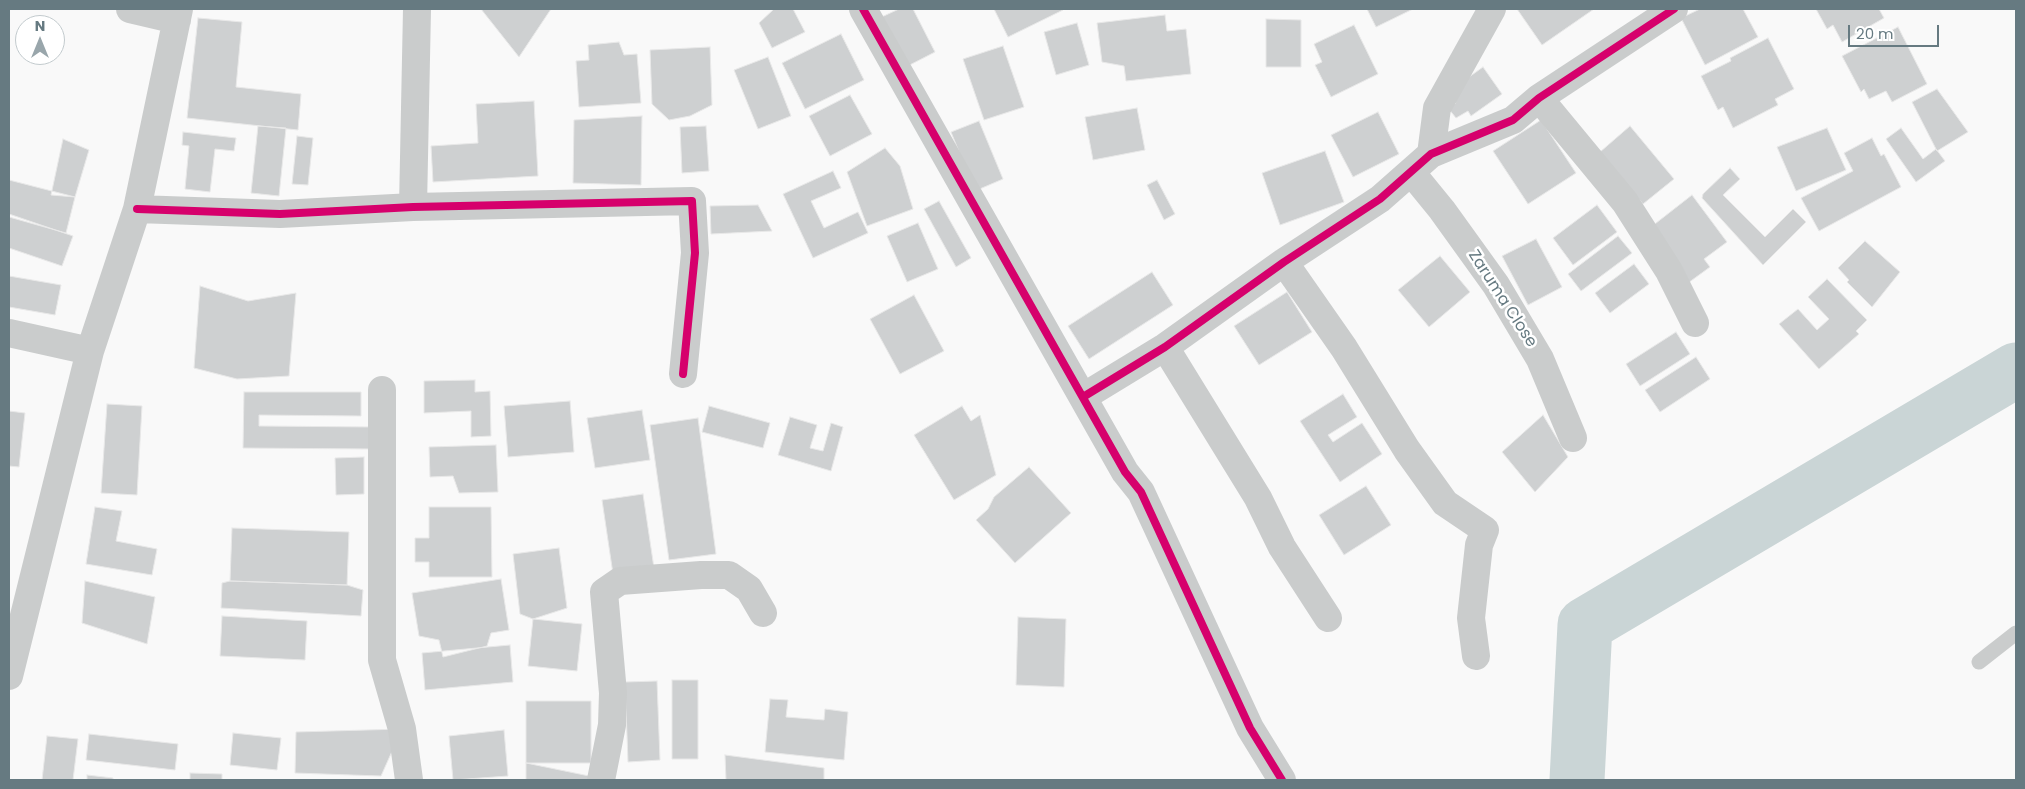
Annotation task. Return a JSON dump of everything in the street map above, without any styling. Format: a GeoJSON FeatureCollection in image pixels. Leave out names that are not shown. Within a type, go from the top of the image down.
{"type":"FeatureCollection","features":[{"type":"Feature","properties":{"kind":"street"},"geometry":{"type":"LineString","coordinates":[[9,676],[18,602],[90,351],[137,209],[178,14],[130,9]]}},
{"type":"Feature","properties":{"kind":"street"},"geometry":{"type":"LineString","coordinates":[[413,207],[417,9]]}},
{"type":"Feature","properties":{"kind":"street"},"geometry":{"type":"LineString","coordinates":[[862,9],[1125,472],[1141,492],[1250,728],[1282,780]]}},
{"type":"Feature","properties":{"kind":"street"},"geometry":{"type":"LineString","coordinates":[[1431,154],[1437,108],[1492,9]]}},
{"type":"Feature","properties":{"kind":"street"},"geometry":{"type":"LineString","coordinates":[[1083,397],[1165,347],[1284,262],[1380,199],[1431,154],[1513,120],[1539,98],[1674,9]]}},
{"type":"Feature","properties":{"kind":"street"},"geometry":{"type":"LineString","coordinates":[[1539,98],[1625,202],[1669,271],[1695,323]]}},
{"type":"Feature","properties":{"kind":"street","name":"Zaruma Close"},"geometry":{"type":"LineString","coordinates":[[1411,172],[1442,210],[1496,285],[1540,359],[1573,438]]}},
{"type":"Feature","properties":{"kind":"street"},"geometry":{"type":"LineString","coordinates":[[137,209],[280,214],[413,207],[692,201],[695,253],[682,374]]}},
{"type":"Feature","properties":{"kind":"street"},"geometry":{"type":"LineString","coordinates":[[1284,262],[1344,348],[1407,450],[1445,503],[1486,530],[1479,546],[1470,618],[1476,656]]}},
{"type":"Feature","properties":{"kind":"street"},"geometry":{"type":"LineString","coordinates":[[9,333],[90,351]]}},
{"type":"Feature","properties":{"kind":"street"},"geometry":{"type":"LineString","coordinates":[[1165,347],[1258,498],[1282,546],[1328,618]]}},
{"type":"Feature","properties":{"kind":"street"},"geometry":{"type":"LineString","coordinates":[[382,390],[382,660],[402,729],[409,780]]}},
{"type":"Feature","properties":{"kind":"street"},"geometry":{"type":"LineString","coordinates":[[601,780],[612,725],[613,693],[604,592],[620,581],[701,575],[729,575],[749,589],[763,613]]}},
{"type":"Feature","properties":{"kind":"lane"},"geometry":{"type":"LineString","coordinates":[[1979,662],[2016,633]]}},
{"type":"Feature","properties":{"kind":"building"},"geometry":{"type":"Polygon","coordinates":[[[481,9],[551,9],[519,57],[481,9]]]}},
{"type":"Feature","properties":{"kind":"building"},"geometry":{"type":"Polygon","coordinates":[[[774,9],[793,9],[805,32],[772,48],[759,23],[774,9]]]}},
{"type":"Feature","properties":{"kind":"building"},"geometry":{"type":"Polygon","coordinates":[[[899,9],[913,9],[935,52],[900,70],[875,20],[899,9]]]}},
{"type":"Feature","properties":{"kind":"building"},"geometry":{"type":"Polygon","coordinates":[[[994,9],[1062,9],[1063,10],[1008,37],[994,9]]]}},
{"type":"Feature","properties":{"kind":"building"},"geometry":{"type":"Polygon","coordinates":[[[1367,9],[1413,9],[1376,27],[1367,9]]]}},
{"type":"Feature","properties":{"kind":"building"},"geometry":{"type":"Polygon","coordinates":[[[1517,9],[1594,9],[1542,45],[1517,9]]]}},
{"type":"Feature","properties":{"kind":"building"},"geometry":{"type":"Polygon","coordinates":[[[1700,9],[1743,9],[1758,37],[1705,65],[1681,18],[1700,9]]]}},
{"type":"Feature","properties":{"kind":"building"},"geometry":{"type":"Polygon","coordinates":[[[1816,9],[1879,9],[1884,18],[1842,42],[1833,25],[1827,29],[1816,9]]]}},
{"type":"Feature","properties":{"kind":"building"},"geometry":{"type":"Polygon","coordinates":[[[1165,15],[1167,31],[1186,29],[1191,74],[1126,81],[1124,66],[1102,62],[1097,23],[1165,15]]]}},
{"type":"Feature","properties":{"kind":"building"},"geometry":{"type":"Polygon","coordinates":[[[198,18],[242,22],[236,87],[301,94],[298,130],[187,118],[198,18]]]}},
{"type":"Feature","properties":{"kind":"building"},"geometry":{"type":"Polygon","coordinates":[[[1266,19],[1301,20],[1301,67],[1266,67],[1266,19]]]}},
{"type":"Feature","properties":{"kind":"building"},"geometry":{"type":"Polygon","coordinates":[[[1077,23],[1089,65],[1056,75],[1044,32],[1077,23]]]}},
{"type":"Feature","properties":{"kind":"building"},"geometry":{"type":"Polygon","coordinates":[[[1354,25],[1378,74],[1331,97],[1315,65],[1322,62],[1314,44],[1354,25]]]}},
{"type":"Feature","properties":{"kind":"building"},"geometry":{"type":"Polygon","coordinates":[[[1898,27],[1927,84],[1892,102],[1886,91],[1869,99],[1864,89],[1861,92],[1842,56],[1898,27]]]}},
{"type":"Feature","properties":{"kind":"building"},"geometry":{"type":"Polygon","coordinates":[[[841,34],[864,80],[805,109],[782,63],[841,34]]]}},
{"type":"Feature","properties":{"kind":"building"},"geometry":{"type":"Polygon","coordinates":[[[1768,38],[1794,89],[1775,99],[1778,105],[1733,128],[1723,107],[1718,110],[1701,76],[1731,61],[1730,58],[1768,38]]]}},
{"type":"Feature","properties":{"kind":"building"},"geometry":{"type":"Polygon","coordinates":[[[619,42],[624,55],[637,54],[641,103],[579,107],[576,61],[589,60],[588,45],[619,42]]]}},
{"type":"Feature","properties":{"kind":"building"},"geometry":{"type":"Polygon","coordinates":[[[1003,46],[1024,107],[984,120],[963,59],[1003,46]]]}},
{"type":"Feature","properties":{"kind":"building"},"geometry":{"type":"Polygon","coordinates":[[[710,47],[712,105],[690,116],[669,120],[652,104],[650,50],[710,47]]]}},
{"type":"Feature","properties":{"kind":"building"},"geometry":{"type":"Polygon","coordinates":[[[768,57],[791,116],[758,129],[734,70],[768,57]]]}},
{"type":"Feature","properties":{"kind":"building"},"geometry":{"type":"Polygon","coordinates":[[[1483,67],[1502,94],[1471,116],[1468,111],[1456,118],[1448,108],[1456,103],[1451,97],[1458,85],[1483,67]]]}},
{"type":"Feature","properties":{"kind":"building"},"geometry":{"type":"Polygon","coordinates":[[[1937,89],[1968,132],[1937,151],[1912,102],[1937,89]]]}},
{"type":"Feature","properties":{"kind":"building"},"geometry":{"type":"Polygon","coordinates":[[[850,95],[872,134],[830,156],[809,116],[850,95]]]}},
{"type":"Feature","properties":{"kind":"building"},"geometry":{"type":"Polygon","coordinates":[[[534,101],[538,176],[433,182],[431,146],[478,143],[476,104],[534,101]]]}},
{"type":"Feature","properties":{"kind":"building"},"geometry":{"type":"Polygon","coordinates":[[[1137,108],[1145,150],[1093,160],[1085,117],[1137,108]]]}},
{"type":"Feature","properties":{"kind":"building"},"geometry":{"type":"Polygon","coordinates":[[[1378,112],[1399,154],[1353,177],[1331,135],[1378,112]]]}},
{"type":"Feature","properties":{"kind":"building"},"geometry":{"type":"Polygon","coordinates":[[[642,116],[641,185],[573,183],[574,120],[642,116]]]}},
{"type":"Feature","properties":{"kind":"building"},"geometry":{"type":"Polygon","coordinates":[[[1541,120],[1576,173],[1528,204],[1493,151],[1541,120]]]}},
{"type":"Feature","properties":{"kind":"building"},"geometry":{"type":"Polygon","coordinates":[[[979,121],[1003,179],[975,191],[951,132],[979,121]]]}},
{"type":"Feature","properties":{"kind":"building"},"geometry":{"type":"Polygon","coordinates":[[[258,126],[286,128],[279,196],[251,193],[258,126]]]}},
{"type":"Feature","properties":{"kind":"building"},"geometry":{"type":"Polygon","coordinates":[[[706,126],[709,171],[682,173],[680,127],[706,126]]]}},
{"type":"Feature","properties":{"kind":"building"},"geometry":{"type":"Polygon","coordinates":[[[1630,126],[1674,179],[1643,204],[1600,152],[1630,126]]]}},
{"type":"Feature","properties":{"kind":"building"},"geometry":{"type":"Polygon","coordinates":[[[1827,128],[1846,170],[1796,191],[1777,147],[1827,128]]]}},
{"type":"Feature","properties":{"kind":"building"},"geometry":{"type":"Polygon","coordinates":[[[1901,128],[1923,159],[1936,149],[1945,161],[1916,182],[1886,139],[1901,128]]]}},
{"type":"Feature","properties":{"kind":"building"},"geometry":{"type":"Polygon","coordinates":[[[183,132],[236,138],[234,151],[215,149],[210,192],[185,189],[189,146],[182,145],[183,132]]]}},
{"type":"Feature","properties":{"kind":"building"},"geometry":{"type":"Polygon","coordinates":[[[297,136],[313,138],[308,185],[292,184],[297,136]]]}},
{"type":"Feature","properties":{"kind":"building"},"geometry":{"type":"Polygon","coordinates":[[[1872,138],[1881,156],[1884,154],[1901,187],[1819,231],[1801,198],[1853,171],[1844,153],[1872,138]]]}},
{"type":"Feature","properties":{"kind":"building"},"geometry":{"type":"Polygon","coordinates":[[[63,139],[89,150],[75,197],[51,195],[63,139]]]}},
{"type":"Feature","properties":{"kind":"building"},"geometry":{"type":"Polygon","coordinates":[[[885,148],[900,166],[913,209],[867,226],[847,172],[885,148]]]}},
{"type":"Feature","properties":{"kind":"building"},"geometry":{"type":"Polygon","coordinates":[[[1325,151],[1344,202],[1280,225],[1262,173],[1325,151]]]}},
{"type":"Feature","properties":{"kind":"building"},"geometry":{"type":"Polygon","coordinates":[[[1730,168],[1740,179],[1723,195],[1765,237],[1793,209],[1806,222],[1763,265],[1702,198],[1703,194],[1730,168]]]}},
{"type":"Feature","properties":{"kind":"building"},"geometry":{"type":"Polygon","coordinates":[[[833,171],[841,188],[811,201],[824,228],[858,212],[868,233],[813,258],[783,194],[833,171]]]}},
{"type":"Feature","properties":{"kind":"building"},"geometry":{"type":"Polygon","coordinates":[[[9,180],[75,197],[66,233],[9,217],[9,180]]]}},
{"type":"Feature","properties":{"kind":"building"},"geometry":{"type":"Polygon","coordinates":[[[1157,180],[1175,214],[1164,220],[1147,185],[1157,180]]]}},
{"type":"Feature","properties":{"kind":"building"},"geometry":{"type":"Polygon","coordinates":[[[1692,195],[1727,242],[1704,259],[1710,267],[1688,283],[1651,227],[1692,195]]]}},
{"type":"Feature","properties":{"kind":"building"},"geometry":{"type":"Polygon","coordinates":[[[939,201],[971,258],[956,267],[924,209],[939,201]]]}},
{"type":"Feature","properties":{"kind":"building"},"geometry":{"type":"Polygon","coordinates":[[[758,205],[772,231],[711,234],[710,206],[758,205]]]}},
{"type":"Feature","properties":{"kind":"building"},"geometry":{"type":"Polygon","coordinates":[[[1597,205],[1617,232],[1573,265],[1553,238],[1597,205]]]}},
{"type":"Feature","properties":{"kind":"building"},"geometry":{"type":"Polygon","coordinates":[[[9,214],[73,236],[62,266],[9,248],[9,214]]]}},
{"type":"Feature","properties":{"kind":"building"},"geometry":{"type":"Polygon","coordinates":[[[918,223],[938,269],[907,282],[887,236],[918,223]]]}},
{"type":"Feature","properties":{"kind":"building"},"geometry":{"type":"Polygon","coordinates":[[[1618,236],[1632,253],[1581,291],[1568,274],[1618,236]]]}},
{"type":"Feature","properties":{"kind":"building"},"geometry":{"type":"Polygon","coordinates":[[[1536,239],[1562,287],[1528,305],[1502,256],[1536,239]]]}},
{"type":"Feature","properties":{"kind":"building"},"geometry":{"type":"Polygon","coordinates":[[[1865,241],[1900,272],[1872,307],[1847,282],[1849,280],[1838,268],[1865,241]]]}},
{"type":"Feature","properties":{"kind":"building"},"geometry":{"type":"Polygon","coordinates":[[[1440,256],[1470,292],[1429,327],[1398,290],[1440,256]]]}},
{"type":"Feature","properties":{"kind":"building"},"geometry":{"type":"Polygon","coordinates":[[[1634,264],[1649,284],[1610,313],[1595,293],[1634,264]]]}},
{"type":"Feature","properties":{"kind":"building"},"geometry":{"type":"Polygon","coordinates":[[[1152,272],[1173,305],[1089,359],[1068,326],[1152,272]]]}},
{"type":"Feature","properties":{"kind":"building"},"geometry":{"type":"Polygon","coordinates":[[[9,276],[61,285],[55,315],[9,307],[9,276]]]}},
{"type":"Feature","properties":{"kind":"building"},"geometry":{"type":"Polygon","coordinates":[[[1827,279],[1867,320],[1856,331],[1859,334],[1819,369],[1779,324],[1798,309],[1817,330],[1829,319],[1808,297],[1827,279]]]}},
{"type":"Feature","properties":{"kind":"building"},"geometry":{"type":"Polygon","coordinates":[[[200,286],[248,301],[296,293],[289,376],[237,379],[194,368],[200,286]]]}},
{"type":"Feature","properties":{"kind":"building"},"geometry":{"type":"Polygon","coordinates":[[[1287,292],[1312,332],[1259,365],[1234,326],[1287,292]]]}},
{"type":"Feature","properties":{"kind":"building"},"geometry":{"type":"Polygon","coordinates":[[[914,295],[944,351],[900,374],[870,319],[914,295]]]}},
{"type":"Feature","properties":{"kind":"building"},"geometry":{"type":"Polygon","coordinates":[[[1676,332],[1690,354],[1640,386],[1626,364],[1676,332]]]}},
{"type":"Feature","properties":{"kind":"building"},"geometry":{"type":"Polygon","coordinates":[[[1696,357],[1710,379],[1660,412],[1645,390],[1696,357]]]}},
{"type":"Feature","properties":{"kind":"building"},"geometry":{"type":"Polygon","coordinates":[[[475,380],[475,392],[490,391],[491,436],[471,437],[471,411],[424,413],[424,381],[475,380]]]}},
{"type":"Feature","properties":{"kind":"building"},"geometry":{"type":"Polygon","coordinates":[[[244,392],[361,392],[361,416],[259,415],[259,426],[372,427],[372,449],[243,448],[244,392]]]}},
{"type":"Feature","properties":{"kind":"building"},"geometry":{"type":"Polygon","coordinates":[[[1343,394],[1357,417],[1328,435],[1333,442],[1362,423],[1382,454],[1340,482],[1300,421],[1343,394]]]}},
{"type":"Feature","properties":{"kind":"building"},"geometry":{"type":"Polygon","coordinates":[[[570,401],[574,452],[508,457],[504,406],[570,401]]]}},
{"type":"Feature","properties":{"kind":"building"},"geometry":{"type":"Polygon","coordinates":[[[107,404],[142,406],[137,495],[101,493],[107,404]]]}},
{"type":"Feature","properties":{"kind":"building"},"geometry":{"type":"Polygon","coordinates":[[[709,406],[770,423],[763,448],[702,432],[709,406]]]}},
{"type":"Feature","properties":{"kind":"building"},"geometry":{"type":"Polygon","coordinates":[[[962,406],[971,421],[980,415],[996,475],[954,500],[914,435],[962,406]]]}},
{"type":"Feature","properties":{"kind":"building"},"geometry":{"type":"Polygon","coordinates":[[[642,410],[650,460],[595,468],[587,418],[642,410]]]}},
{"type":"Feature","properties":{"kind":"building"},"geometry":{"type":"Polygon","coordinates":[[[9,411],[25,413],[19,467],[9,466],[9,411]]]}},
{"type":"Feature","properties":{"kind":"building"},"geometry":{"type":"Polygon","coordinates":[[[1543,415],[1568,457],[1535,492],[1502,452],[1543,415]]]}},
{"type":"Feature","properties":{"kind":"building"},"geometry":{"type":"Polygon","coordinates":[[[790,417],[817,425],[810,448],[823,451],[831,423],[843,427],[831,471],[778,455],[790,417]]]}},
{"type":"Feature","properties":{"kind":"building"},"geometry":{"type":"Polygon","coordinates":[[[698,418],[716,554],[669,560],[650,425],[698,418]]]}},
{"type":"Feature","properties":{"kind":"building"},"geometry":{"type":"Polygon","coordinates":[[[496,445],[498,492],[459,493],[453,476],[430,477],[429,447],[496,445]]]}},
{"type":"Feature","properties":{"kind":"building"},"geometry":{"type":"Polygon","coordinates":[[[364,457],[364,494],[336,495],[335,458],[364,457]]]}},
{"type":"Feature","properties":{"kind":"building"},"geometry":{"type":"Polygon","coordinates":[[[1029,467],[1071,513],[1015,563],[976,520],[988,509],[994,497],[1029,467]]]}},
{"type":"Feature","properties":{"kind":"building"},"geometry":{"type":"Polygon","coordinates":[[[1366,486],[1391,525],[1344,555],[1319,515],[1366,486]]]}},
{"type":"Feature","properties":{"kind":"building"},"geometry":{"type":"Polygon","coordinates":[[[643,494],[654,568],[613,574],[602,500],[643,494]]]}},
{"type":"Feature","properties":{"kind":"building"},"geometry":{"type":"Polygon","coordinates":[[[95,507],[122,511],[116,541],[157,549],[152,575],[86,564],[95,507]]]}},
{"type":"Feature","properties":{"kind":"building"},"geometry":{"type":"Polygon","coordinates":[[[429,507],[491,507],[492,577],[429,577],[429,562],[415,562],[415,538],[429,538],[429,507]]]}},
{"type":"Feature","properties":{"kind":"building"},"geometry":{"type":"Polygon","coordinates":[[[232,528],[349,532],[347,585],[230,581],[232,528]]]}},
{"type":"Feature","properties":{"kind":"building"},"geometry":{"type":"Polygon","coordinates":[[[559,548],[567,608],[533,619],[520,614],[513,554],[559,548]]]}},
{"type":"Feature","properties":{"kind":"building"},"geometry":{"type":"Polygon","coordinates":[[[501,579],[509,630],[491,633],[487,646],[443,657],[439,640],[419,636],[412,593],[501,579]]]}},
{"type":"Feature","properties":{"kind":"building"},"geometry":{"type":"Polygon","coordinates":[[[85,581],[155,597],[147,644],[82,623],[85,581]]]}},
{"type":"Feature","properties":{"kind":"building"},"geometry":{"type":"Polygon","coordinates":[[[230,581],[347,585],[363,590],[361,616],[221,608],[222,583],[230,581]]]}},
{"type":"Feature","properties":{"kind":"building"},"geometry":{"type":"Polygon","coordinates":[[[222,616],[307,621],[305,660],[220,656],[222,616]]]}},
{"type":"Feature","properties":{"kind":"building"},"geometry":{"type":"Polygon","coordinates":[[[1018,617],[1066,619],[1064,687],[1016,685],[1018,617]]]}},
{"type":"Feature","properties":{"kind":"building"},"geometry":{"type":"Polygon","coordinates":[[[533,619],[582,624],[577,671],[528,666],[533,619]]]}},
{"type":"Feature","properties":{"kind":"building"},"geometry":{"type":"Polygon","coordinates":[[[510,645],[513,682],[425,690],[422,653],[510,645]]]}},
{"type":"Feature","properties":{"kind":"building"},"geometry":{"type":"Polygon","coordinates":[[[672,680],[698,680],[698,759],[672,759],[672,680]]]}},
{"type":"Feature","properties":{"kind":"building"},"geometry":{"type":"Polygon","coordinates":[[[657,681],[660,760],[628,762],[625,682],[657,681]]]}},
{"type":"Feature","properties":{"kind":"building"},"geometry":{"type":"Polygon","coordinates":[[[770,699],[788,700],[786,717],[824,720],[825,709],[848,712],[844,760],[765,752],[770,699]]]}},
{"type":"Feature","properties":{"kind":"building"},"geometry":{"type":"Polygon","coordinates":[[[526,701],[591,701],[591,763],[526,763],[526,701]]]}},
{"type":"Feature","properties":{"kind":"building"},"geometry":{"type":"Polygon","coordinates":[[[402,729],[381,776],[295,773],[296,732],[402,729]]]}},
{"type":"Feature","properties":{"kind":"building"},"geometry":{"type":"Polygon","coordinates":[[[504,730],[508,776],[453,780],[449,736],[504,730]]]}},
{"type":"Feature","properties":{"kind":"building"},"geometry":{"type":"Polygon","coordinates":[[[233,733],[281,738],[277,770],[230,765],[233,733]]]}},
{"type":"Feature","properties":{"kind":"building"},"geometry":{"type":"Polygon","coordinates":[[[89,734],[178,744],[175,770],[86,760],[89,734]]]}},
{"type":"Feature","properties":{"kind":"building"},"geometry":{"type":"Polygon","coordinates":[[[47,736],[78,739],[73,780],[42,780],[47,736]]]}},
{"type":"Feature","properties":{"kind":"building"},"geometry":{"type":"Polygon","coordinates":[[[725,755],[824,768],[824,780],[726,780],[725,755]]]}},
{"type":"Feature","properties":{"kind":"building"},"geometry":{"type":"Polygon","coordinates":[[[526,763],[594,777],[593,780],[526,780],[526,763]]]}},
{"type":"Feature","properties":{"kind":"building"},"geometry":{"type":"Polygon","coordinates":[[[190,773],[222,774],[222,780],[190,780],[190,773]]]}},
{"type":"Feature","properties":{"kind":"building"},"geometry":{"type":"Polygon","coordinates":[[[87,775],[113,778],[113,780],[87,780],[87,775]]]}},
{"type":"Feature","properties":{"kind":"waterway"},"geometry":{"type":"LineString","coordinates":[[1577,780],[1585,625],[2016,370]]}},
{"type":"Feature","properties":{"kind":"cycle path"},"geometry":{"type":"LineString","coordinates":[[863,9],[1125,472],[1141,492],[1250,728],[1282,780]]}},
{"type":"Feature","properties":{"kind":"cycle path"},"geometry":{"type":"LineString","coordinates":[[1083,397],[1165,347],[1284,262],[1380,199],[1431,154],[1513,120],[1539,98],[1674,9]]}},
{"type":"Feature","properties":{"kind":"cycle path"},"geometry":{"type":"LineString","coordinates":[[137,209],[280,214],[413,207],[692,201],[695,253],[683,374]]}}]}
